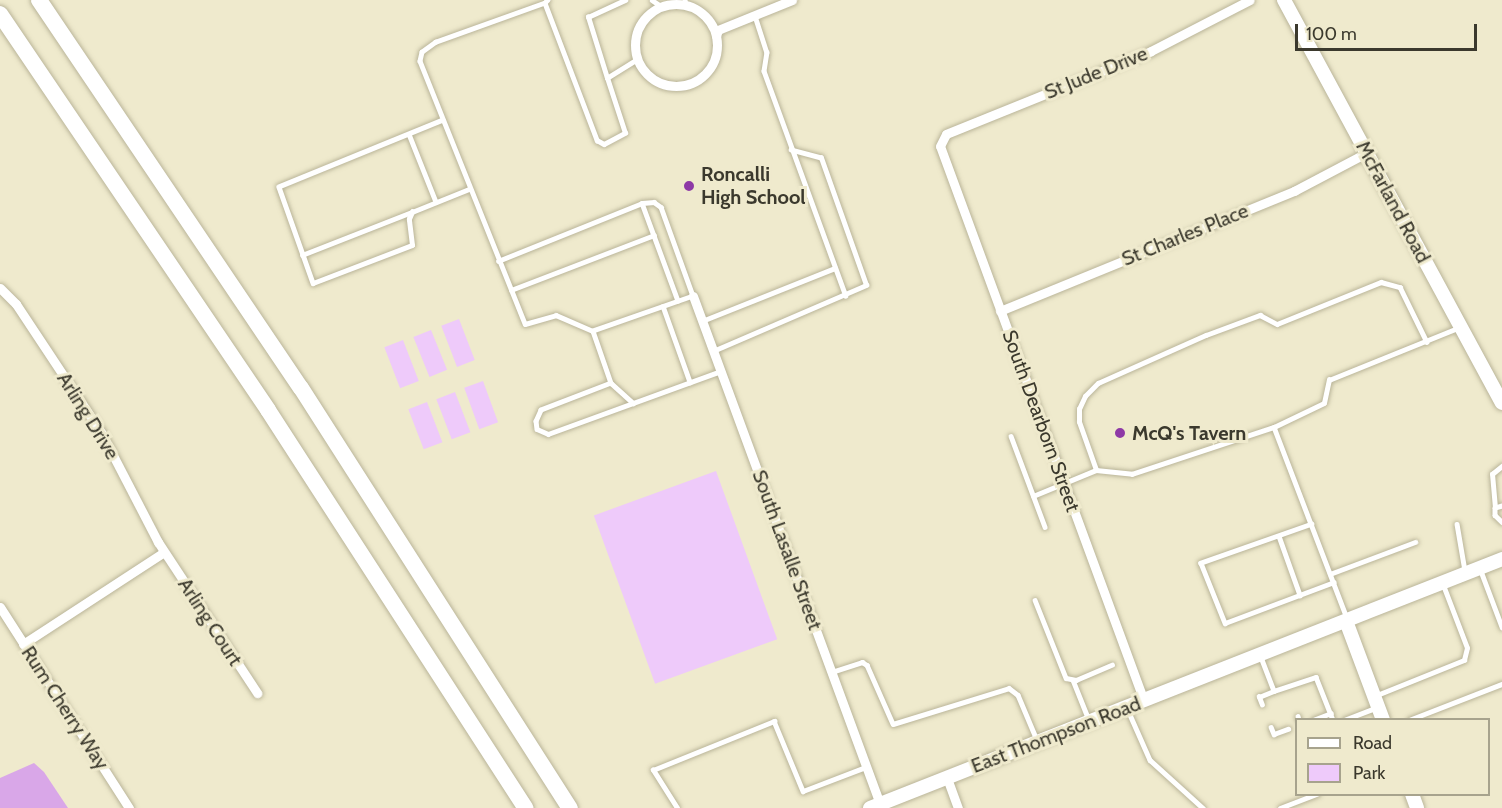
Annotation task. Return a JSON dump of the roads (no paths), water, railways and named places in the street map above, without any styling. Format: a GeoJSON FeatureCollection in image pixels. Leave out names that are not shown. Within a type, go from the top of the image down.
{"type":"FeatureCollection","features":[{"type":"Feature","properties":{"kind":"highway"},"geometry":{"type":"LineString","coordinates":[[39,0],[301,388],[570,808]]}},
{"type":"Feature","properties":{"kind":"highway"},"geometry":{"type":"LineString","coordinates":[[0,14],[268,410],[525,808]]}},
{"type":"Feature","properties":{"kind":"main road","name":"McFarland Road"},"geometry":{"type":"LineString","coordinates":[[1284,0],[1502,403]]}},
{"type":"Feature","properties":{"kind":"main road"},"geometry":{"type":"LineString","coordinates":[[1379,707],[1347,621],[1502,559]]}},
{"type":"Feature","properties":{"kind":"main road","name":"East Thompson Road"},"geometry":{"type":"LineString","coordinates":[[875,806],[1347,621]]}},
{"type":"Feature","properties":{"kind":"street"},"geometry":{"type":"LineString","coordinates":[[716,36],[706,16],[686,2],[661,6],[650,12],[638,28],[634,47],[637,59],[652,78],[675,86],[687,84],[711,65],[718,30],[790,0]]}},
{"type":"Feature","properties":{"kind":"street","name":"St Jude Drive"},"geometry":{"type":"LineString","coordinates":[[941,140],[946,134],[1160,47],[1250,0]]}},
{"type":"Feature","properties":{"kind":"street","name":"South Dearborn Street"},"geometry":{"type":"LineString","coordinates":[[941,140],[1000,311],[1144,701]]}},
{"type":"Feature","properties":{"kind":"street","name":"St Charles Place"},"geometry":{"type":"LineString","coordinates":[[1000,311],[1294,190],[1366,153]]}},
{"type":"Feature","properties":{"kind":"street","name":"Arling Drive"},"geometry":{"type":"LineString","coordinates":[[0,288],[16,304],[102,434],[164,552]]}},
{"type":"Feature","properties":{"kind":"street","name":"South Lasalle Street"},"geometry":{"type":"LineString","coordinates":[[693,296],[867,766],[875,806]]}},
{"type":"Feature","properties":{"kind":"street"},"geometry":{"type":"LineString","coordinates":[[23,644],[164,552]]}},
{"type":"Feature","properties":{"kind":"street","name":"Arling Court"},"geometry":{"type":"LineString","coordinates":[[164,552],[257,693]]}},
{"type":"Feature","properties":{"kind":"street","name":"Rum Cherry Way"},"geometry":{"type":"LineString","coordinates":[[0,607],[129,808]]}},
{"type":"Feature","properties":{"kind":"street"},"geometry":{"type":"LineString","coordinates":[[947,778],[958,808]]}},
{"type":"Feature","properties":{"kind":"lane"},"geometry":{"type":"LineString","coordinates":[[498,261],[642,204],[654,202],[661,207],[693,296],[593,331],[556,315],[525,324],[498,261],[469,189],[420,61],[422,52],[436,42],[546,1],[597,140],[604,144],[625,133],[588,17],[625,0]]}},
{"type":"Feature","properties":{"kind":"lane"},"geometry":{"type":"LineString","coordinates":[[652,0],[661,6]]}},
{"type":"Feature","properties":{"kind":"lane"},"geometry":{"type":"LineString","coordinates":[[754,14],[767,52],[764,71],[846,296]]}},
{"type":"Feature","properties":{"kind":"lane"},"geometry":{"type":"LineString","coordinates":[[607,78],[637,59]]}},
{"type":"Feature","properties":{"kind":"lane"},"geometry":{"type":"LineString","coordinates":[[412,212],[409,219],[412,244],[313,283],[279,187],[443,120]]}},
{"type":"Feature","properties":{"kind":"lane"},"geometry":{"type":"LineString","coordinates":[[409,134],[436,202]]}},
{"type":"Feature","properties":{"kind":"lane"},"geometry":{"type":"LineString","coordinates":[[713,351],[863,289],[867,278],[820,158],[791,150]]}},
{"type":"Feature","properties":{"kind":"lane"},"geometry":{"type":"LineString","coordinates":[[302,255],[469,189]]}},
{"type":"Feature","properties":{"kind":"lane"},"geometry":{"type":"LineString","coordinates":[[642,204],[678,301]]}},
{"type":"Feature","properties":{"kind":"lane"},"geometry":{"type":"LineString","coordinates":[[511,290],[654,235]]}},
{"type":"Feature","properties":{"kind":"lane"},"geometry":{"type":"LineString","coordinates":[[702,321],[835,268]]}},
{"type":"Feature","properties":{"kind":"lane"},"geometry":{"type":"LineString","coordinates":[[1096,470],[1079,422],[1079,409],[1085,396],[1098,384],[1206,335],[1260,315],[1277,324],[1381,282],[1400,287],[1427,342]]}},
{"type":"Feature","properties":{"kind":"lane"},"geometry":{"type":"LineString","coordinates":[[663,306],[690,382]]}},
{"type":"Feature","properties":{"kind":"lane"},"geometry":{"type":"LineString","coordinates":[[1033,496],[1096,470],[1132,474],[1274,427],[1324,403],[1329,380],[1460,327]]}},
{"type":"Feature","properties":{"kind":"lane"},"geometry":{"type":"LineString","coordinates":[[593,331],[611,383],[633,403]]}},
{"type":"Feature","properties":{"kind":"lane"},"geometry":{"type":"LineString","coordinates":[[611,383],[541,410],[536,421],[537,429],[548,434],[721,371]]}},
{"type":"Feature","properties":{"kind":"lane"},"geometry":{"type":"LineString","coordinates":[[1274,427],[1347,621]]}},
{"type":"Feature","properties":{"kind":"lane"},"geometry":{"type":"LineString","coordinates":[[1011,436],[1045,527]]}},
{"type":"Feature","properties":{"kind":"lane"},"geometry":{"type":"LineString","coordinates":[[1502,466],[1492,474],[1495,515],[1502,522]]}},
{"type":"Feature","properties":{"kind":"lane"},"geometry":{"type":"LineString","coordinates":[[1495,508],[1502,506]]}},
{"type":"Feature","properties":{"kind":"lane"},"geometry":{"type":"LineString","coordinates":[[1312,524],[1201,563],[1225,623],[1334,582]]}},
{"type":"Feature","properties":{"kind":"lane"},"geometry":{"type":"LineString","coordinates":[[1457,524],[1465,573]]}},
{"type":"Feature","properties":{"kind":"lane"},"geometry":{"type":"LineString","coordinates":[[1279,536],[1300,595]]}},
{"type":"Feature","properties":{"kind":"lane"},"geometry":{"type":"LineString","coordinates":[[1330,574],[1415,542]]}},
{"type":"Feature","properties":{"kind":"lane"},"geometry":{"type":"LineString","coordinates":[[1479,568],[1502,627]]}},
{"type":"Feature","properties":{"kind":"lane"},"geometry":{"type":"LineString","coordinates":[[1349,718],[1379,707],[1464,660],[1467,648],[1442,583]]}},
{"type":"Feature","properties":{"kind":"lane"},"geometry":{"type":"LineString","coordinates":[[1035,600],[1066,678],[1073,680],[1112,665]]}},
{"type":"Feature","properties":{"kind":"lane"},"geometry":{"type":"LineString","coordinates":[[1496,611],[1502,608]]}},
{"type":"Feature","properties":{"kind":"lane"},"geometry":{"type":"LineString","coordinates":[[1260,655],[1272,692],[1272,701]]}},
{"type":"Feature","properties":{"kind":"lane"},"geometry":{"type":"LineString","coordinates":[[832,672],[862,662],[867,665],[893,724],[1009,688],[1018,695],[1038,742]]}},
{"type":"Feature","properties":{"kind":"lane"},"geometry":{"type":"LineString","coordinates":[[1262,705],[1259,697],[1316,677],[1332,718]]}},
{"type":"Feature","properties":{"kind":"lane"},"geometry":{"type":"LineString","coordinates":[[1073,680],[1090,722]]}},
{"type":"Feature","properties":{"kind":"lane"},"geometry":{"type":"LineString","coordinates":[[1414,718],[1502,684]]}},
{"type":"Feature","properties":{"kind":"lane"},"geometry":{"type":"LineString","coordinates":[[1287,687],[1289,694]]}},
{"type":"Feature","properties":{"kind":"lane"},"geometry":{"type":"LineString","coordinates":[[1127,708],[1150,760],[1203,808]]}},
{"type":"Feature","properties":{"kind":"lane"},"geometry":{"type":"LineString","coordinates":[[1318,718],[1331,713]]}},
{"type":"Feature","properties":{"kind":"lane"},"geometry":{"type":"LineString","coordinates":[[677,808],[653,770],[774,721],[803,791],[867,766]]}},
{"type":"Feature","properties":{"kind":"lane"},"geometry":{"type":"LineString","coordinates":[[1271,727],[1274,734],[1286,730],[1281,722]]}},
{"type":"Feature","properties":{"kind":"lane"},"geometry":{"type":"LineString","coordinates":[[1280,808],[1314,796]]}},
{"type":"Feature","properties":{"kind":"place","name":"Roncalli High School"},"geometry":{"type":"Point","coordinates":[689,186]}},
{"type":"Feature","properties":{"kind":"place","name":"McQ's Tavern"},"geometry":{"type":"Point","coordinates":[1120,433]}}]}
